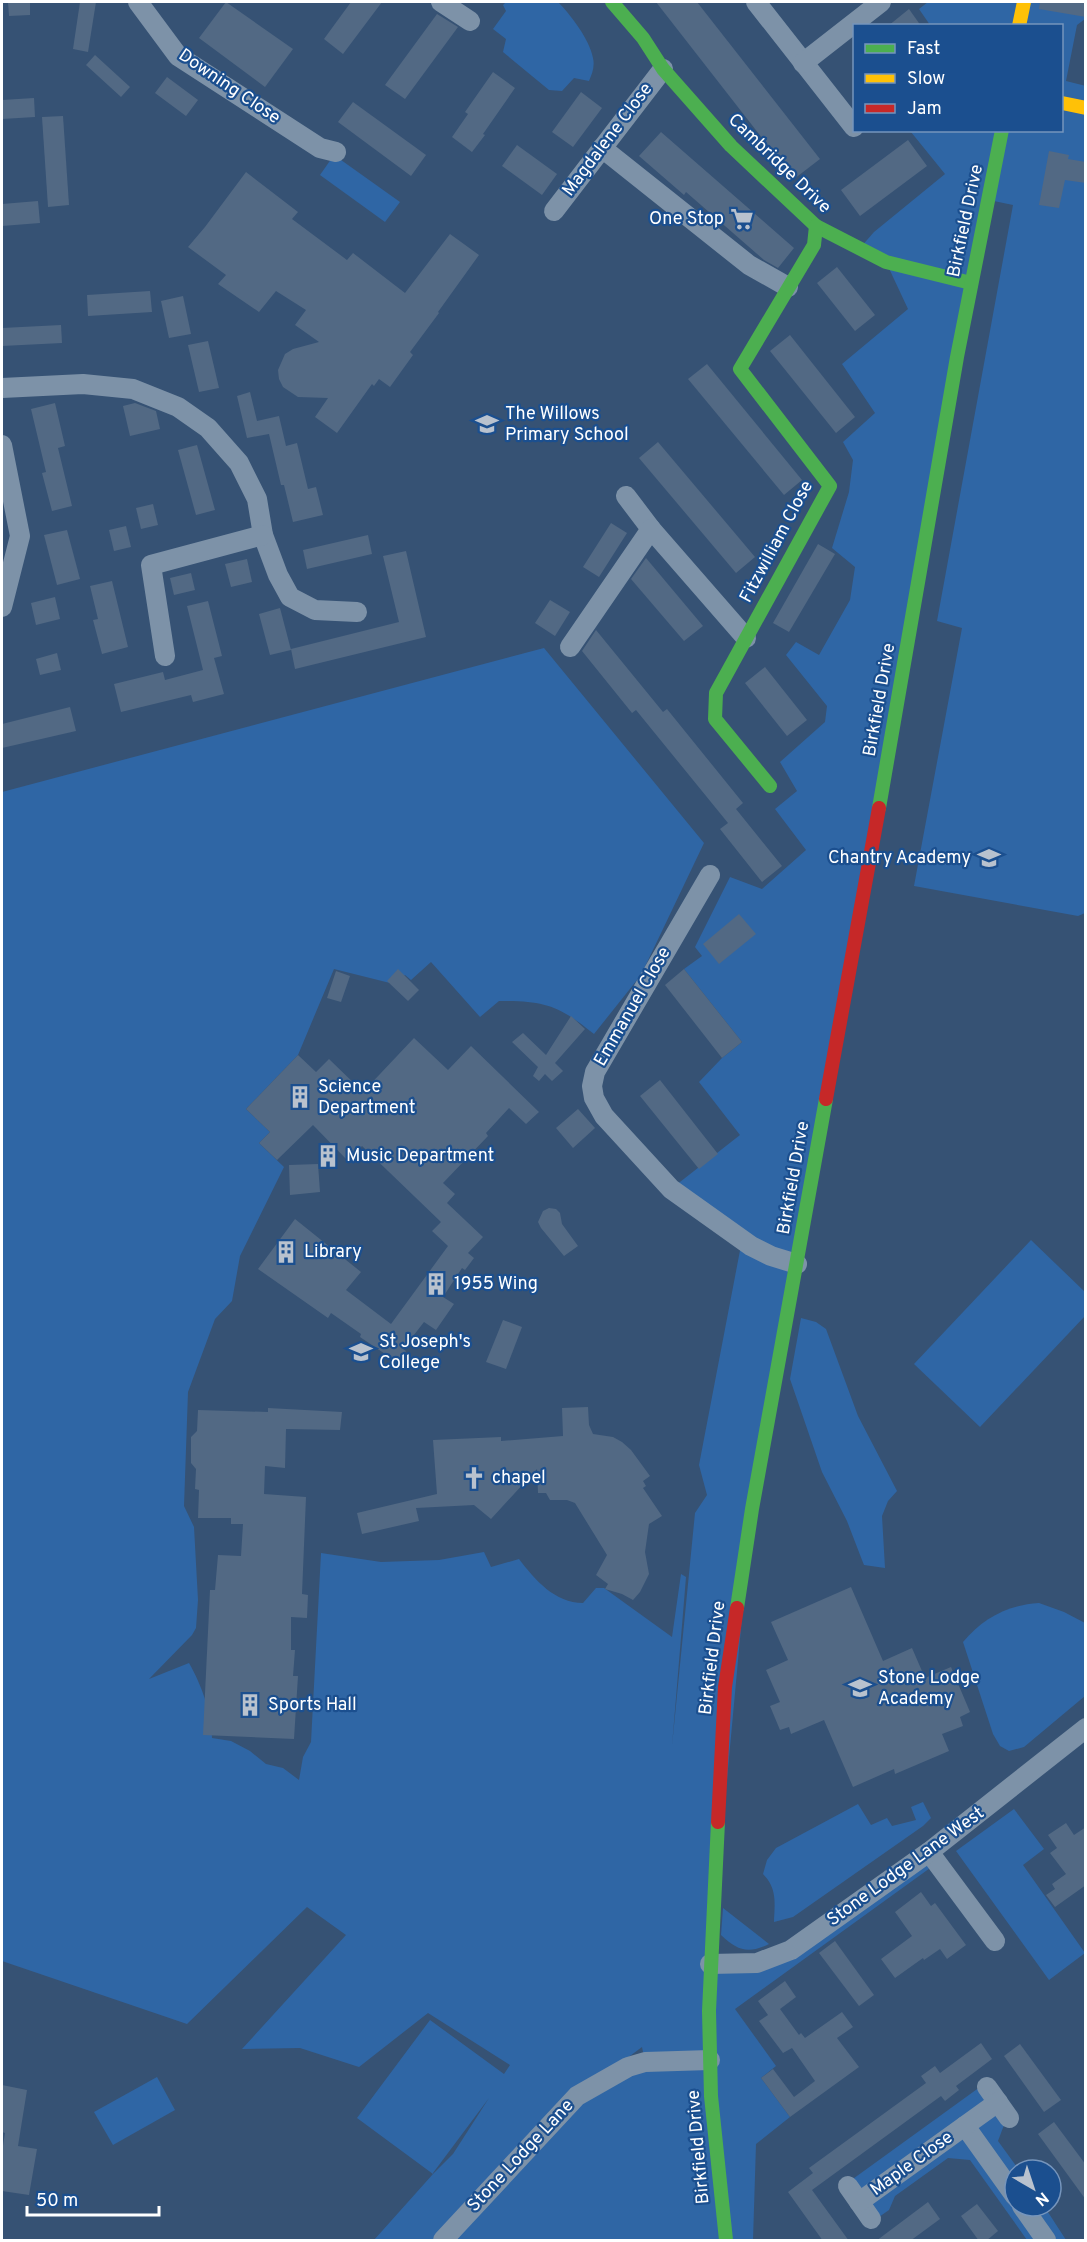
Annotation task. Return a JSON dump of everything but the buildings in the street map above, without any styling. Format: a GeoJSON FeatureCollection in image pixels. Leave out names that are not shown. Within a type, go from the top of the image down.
{"type":"FeatureCollection","features":[{"type":"Feature","properties":{"kind":"street","name":"Downing Close"},"geometry":{"type":"LineString","coordinates":[[138,2],[178,56],[320,148],[336,152]]}},
{"type":"Feature","properties":{"kind":"street"},"geometry":{"type":"LineString","coordinates":[[441,2],[470,21]]}},
{"type":"Feature","properties":{"kind":"street"},"geometry":{"type":"LineString","coordinates":[[756,2],[853,125]]}},
{"type":"Feature","properties":{"kind":"street"},"geometry":{"type":"LineString","coordinates":[[854,24],[882,2]]}},
{"type":"Feature","properties":{"kind":"street"},"geometry":{"type":"LineString","coordinates":[[1019,24],[1024,2]]}},
{"type":"Feature","properties":{"kind":"street","name":"Cambridge Drive"},"geometry":{"type":"LineString","coordinates":[[621,5],[663,69],[730,146],[816,226],[886,262],[971,283]]}},
{"type":"Feature","properties":{"kind":"street"},"geometry":{"type":"LineString","coordinates":[[803,63],[853,24]]}},
{"type":"Feature","properties":{"kind":"street","name":"Magdalene Close"},"geometry":{"type":"LineString","coordinates":[[554,211],[663,69]]}},
{"type":"Feature","properties":{"kind":"street"},"geometry":{"type":"LineString","coordinates":[[1063,103],[1086,108]]}},
{"type":"Feature","properties":{"kind":"street","name":"Birkfield Drive"},"geometry":{"type":"LineString","coordinates":[[726,2241],[711,2096],[710,2060],[710,1964],[725,1687],[752,1509],[880,804],[971,283],[1002,132]]}},
{"type":"Feature","properties":{"kind":"street"},"geometry":{"type":"LineString","coordinates":[[602,148],[748,265],[788,287]]}},
{"type":"Feature","properties":{"kind":"street","name":"Fitzwilliam Close"},"geometry":{"type":"LineString","coordinates":[[770,786],[715,719],[716,693],[830,486],[740,369],[814,245],[816,226]]}},
{"type":"Feature","properties":{"kind":"street"},"geometry":{"type":"LineString","coordinates":[[2,388],[83,384],[133,389],[178,407],[208,428],[239,463],[257,499],[263,535],[278,575],[290,597],[315,610],[357,612]]}},
{"type":"Feature","properties":{"kind":"street"},"geometry":{"type":"LineString","coordinates":[[2,445],[20,536],[2,608]]}},
{"type":"Feature","properties":{"kind":"street"},"geometry":{"type":"LineString","coordinates":[[626,496],[651,529],[746,638]]}},
{"type":"Feature","properties":{"kind":"street"},"geometry":{"type":"LineString","coordinates":[[570,647],[651,529]]}},
{"type":"Feature","properties":{"kind":"street"},"geometry":{"type":"LineString","coordinates":[[165,656],[151,565],[263,535]]}},
{"type":"Feature","properties":{"kind":"street","name":"Emmanuel Close"},"geometry":{"type":"LineString","coordinates":[[710,875],[596,1072],[592,1086],[594,1098],[604,1116],[671,1189],[751,1246],[771,1256],[797,1264]]}},
{"type":"Feature","properties":{"kind":"street","name":"Stone Lodge Lane West"},"geometry":{"type":"LineString","coordinates":[[710,1964],[757,1963],[782,1955],[801,1944],[929,1852],[1086,1728]]}},
{"type":"Feature","properties":{"kind":"street"},"geometry":{"type":"LineString","coordinates":[[929,1852],[995,1941]]}},
{"type":"Feature","properties":{"kind":"street","name":"Stone Lodge Lane"},"geometry":{"type":"LineString","coordinates":[[443,2241],[577,2096],[628,2067],[645,2062],[710,2060]]}},
{"type":"Feature","properties":{"kind":"street","name":"Maple Close"},"geometry":{"type":"LineString","coordinates":[[872,2219],[854,2194],[965,2126],[998,2102]]}},
{"type":"Feature","properties":{"kind":"street","name":"Maple Close"},"geometry":{"type":"LineString","coordinates":[[965,2126],[1003,2179]]}},
{"type":"Feature","properties":{"kind":"street"},"geometry":{"type":"LineString","coordinates":[[1030,2218],[1046,2241]]}},
{"type":"Feature","properties":{"kind":"shaded area"},"geometry":{"type":"Polygon","coordinates":[[[506,2],[558,2],[588,43],[594,64],[589,81],[574,78],[562,91],[549,90],[503,52],[506,39],[493,29],[506,11],[503,5],[506,2]]]}},
{"type":"Feature","properties":{"kind":"shaded area","name":"St Joseph's College"},"geometry":{"type":"Polygon","coordinates":[[[928,2],[1085,2],[1085,19],[1077,25],[1066,81],[1086,86],[1085,913],[1078,916],[914,886],[962,628],[937,621],[1013,205],[989,200],[752,1509],[710,1964],[757,1963],[929,1852],[937,1863],[735,2009],[776,2066],[761,2078],[790,2117],[756,2144],[753,2240],[374,2240],[433,2174],[357,2118],[430,2020],[504,2074],[510,2065],[428,2013],[359,2067],[300,2048],[242,2049],[346,1935],[307,1907],[187,2024],[2,1961],[2,792],[544,648],[704,843],[641,975],[594,1034],[560,1011],[528,1002],[499,1001],[480,1017],[431,962],[411,980],[405,975],[394,984],[334,969],[298,1055],[246,1109],[270,1132],[259,1143],[284,1167],[240,1256],[232,1301],[215,1319],[188,1392],[184,1506],[194,1527],[198,1600],[196,1628],[192,1635],[149,1679],[189,1663],[205,1699],[212,1738],[231,1741],[250,1751],[266,1764],[283,1768],[299,1780],[303,1757],[311,1742],[321,1553],[381,1562],[439,1560],[484,1552],[491,1567],[519,1559],[546,1589],[555,1595],[583,1603],[596,1588],[604,1588],[672,1637],[681,1574],[686,1577],[672,1746],[695,1513],[707,1495],[699,1465],[742,1240],[671,1189],[740,1135],[699,1082],[722,1058],[742,1042],[684,969],[702,956],[695,947],[730,877],[762,889],[806,850],[775,809],[797,791],[780,762],[825,722],[827,706],[786,655],[796,642],[819,655],[850,600],[855,567],[832,548],[849,492],[853,460],[843,442],[875,413],[842,364],[908,309],[886,262],[860,248],[874,232],[945,174],[911,132],[1063,132],[1063,24],[929,24],[919,9],[928,2]],[[642,2047],[583,2091],[645,2062],[642,2047]],[[489,2098],[433,2173],[453,2154],[489,2098]]]}},
{"type":"Feature","properties":{"kind":"shaded area"},"geometry":{"type":"Polygon","coordinates":[[[334,155],[400,202],[385,222],[320,175],[334,155]]]}},
{"type":"Feature","properties":{"kind":"shaded area"},"geometry":{"type":"Polygon","coordinates":[[[1031,1240],[1085,1292],[1085,1316],[980,1427],[914,1364],[1031,1240]]]}},
{"type":"Feature","properties":{"kind":"shaded area"},"geometry":{"type":"Polygon","coordinates":[[[801,1318],[816,1322],[826,1329],[858,1416],[897,1491],[888,1501],[882,1516],[885,1568],[864,1565],[847,1521],[822,1472],[790,1379],[801,1318]]]}},
{"type":"Feature","properties":{"kind":"shaded area"},"geometry":{"type":"Polygon","coordinates":[[[1039,1603],[1085,1623],[1085,1696],[1024,1747],[1009,1751],[1000,1746],[993,1734],[963,1642],[979,1626],[997,1614],[1028,1604],[1039,1603]]]}},
{"type":"Feature","properties":{"kind":"shaded area"},"geometry":{"type":"Polygon","coordinates":[[[923,1802],[931,1818],[923,1826],[793,1917],[774,1922],[773,1890],[763,1874],[767,1860],[776,1848],[858,1804],[871,1825],[887,1818],[892,1826],[916,1820],[911,1807],[923,1802]]]}},
{"type":"Feature","properties":{"kind":"shaded area"},"geometry":{"type":"Polygon","coordinates":[[[1014,1809],[1044,1849],[1023,1865],[1085,1953],[1049,1980],[956,1851],[1014,1809]]]}},
{"type":"Feature","properties":{"kind":"shaded area"},"geometry":{"type":"Polygon","coordinates":[[[723,1908],[769,1944],[749,1950],[738,1948],[727,1940],[721,1935],[723,1908]]]}},
{"type":"Feature","properties":{"kind":"shaded area"},"geometry":{"type":"Polygon","coordinates":[[[157,2077],[175,2110],[113,2145],[94,2112],[157,2077]]]}},
{"type":"Feature","properties":{"kind":"shaded area"},"geometry":{"type":"Polygon","coordinates":[[[991,2079],[1004,2125],[998,2141],[1010,2158],[1003,2158],[1003,2206],[970,2160],[948,2158],[895,2196],[889,2210],[866,2226],[839,2189],[991,2079]]]}},
{"type":"Feature","properties":{"kind":"shaded area"},"geometry":{"type":"Polygon","coordinates":[[[1011,2218],[1052,2218],[1066,2240],[1027,2240],[1011,2218]]]}},
{"type":"Feature","properties":{"kind":"traffic: fast"},"geometry":{"type":"LineString","coordinates":[[612,2],[643,38],[663,69],[731,146],[816,226],[886,262],[971,283]]}},
{"type":"Feature","properties":{"kind":"traffic: fast"},"geometry":{"type":"LineString","coordinates":[[879,808],[957,357],[1002,132]]}},
{"type":"Feature","properties":{"kind":"traffic: fast"},"geometry":{"type":"LineString","coordinates":[[770,786],[715,719],[716,693],[830,486],[740,369],[814,245],[816,226]]}},
{"type":"Feature","properties":{"kind":"traffic: fast"},"geometry":{"type":"LineString","coordinates":[[737,1608],[752,1509],[826,1099]]}},
{"type":"Feature","properties":{"kind":"traffic: fast"},"geometry":{"type":"LineString","coordinates":[[718,1822],[709,2011],[711,2096],[726,2240]]}},
{"type":"Feature","properties":{"kind":"traffic: slow"},"geometry":{"type":"LineString","coordinates":[[1019,24],[1024,2]]}},
{"type":"Feature","properties":{"kind":"traffic: slow"},"geometry":{"type":"LineString","coordinates":[[1063,103],[1086,108]]}},
{"type":"Feature","properties":{"kind":"traffic: jam"},"geometry":{"type":"LineString","coordinates":[[826,1099],[879,808]]}},
{"type":"Feature","properties":{"kind":"traffic: jam"},"geometry":{"type":"LineString","coordinates":[[718,1822],[725,1687],[737,1608]]}},
{"type":"Feature","properties":{"kind":"place","name":"One Stop"},"geometry":{"type":"Point","coordinates":[742,219]}},
{"type":"Feature","properties":{"kind":"place","name":"The Willows Primary School"},"geometry":{"type":"Point","coordinates":[487,424]}},
{"type":"Feature","properties":{"kind":"place","name":"Chantry Academy"},"geometry":{"type":"Point","coordinates":[989,858]}},
{"type":"Feature","properties":{"kind":"place","name":"Science Department"},"geometry":{"type":"Point","coordinates":[300,1097]}},
{"type":"Feature","properties":{"kind":"place","name":"Music Department"},"geometry":{"type":"Point","coordinates":[328,1156]}},
{"type":"Feature","properties":{"kind":"place","name":"Library"},"geometry":{"type":"Point","coordinates":[286,1252]}},
{"type":"Feature","properties":{"kind":"place","name":"1955 Wing"},"geometry":{"type":"Point","coordinates":[436,1284]}},
{"type":"Feature","properties":{"kind":"place","name":"St Joseph's College"},"geometry":{"type":"Point","coordinates":[361,1352]}},
{"type":"Feature","properties":{"kind":"place","name":"chapel"},"geometry":{"type":"Point","coordinates":[474,1478]}},
{"type":"Feature","properties":{"kind":"place","name":"Stone Lodge Academy"},"geometry":{"type":"Point","coordinates":[860,1688]}},
{"type":"Feature","properties":{"kind":"place","name":"Sports Hall"},"geometry":{"type":"Point","coordinates":[250,1705]}}]}
